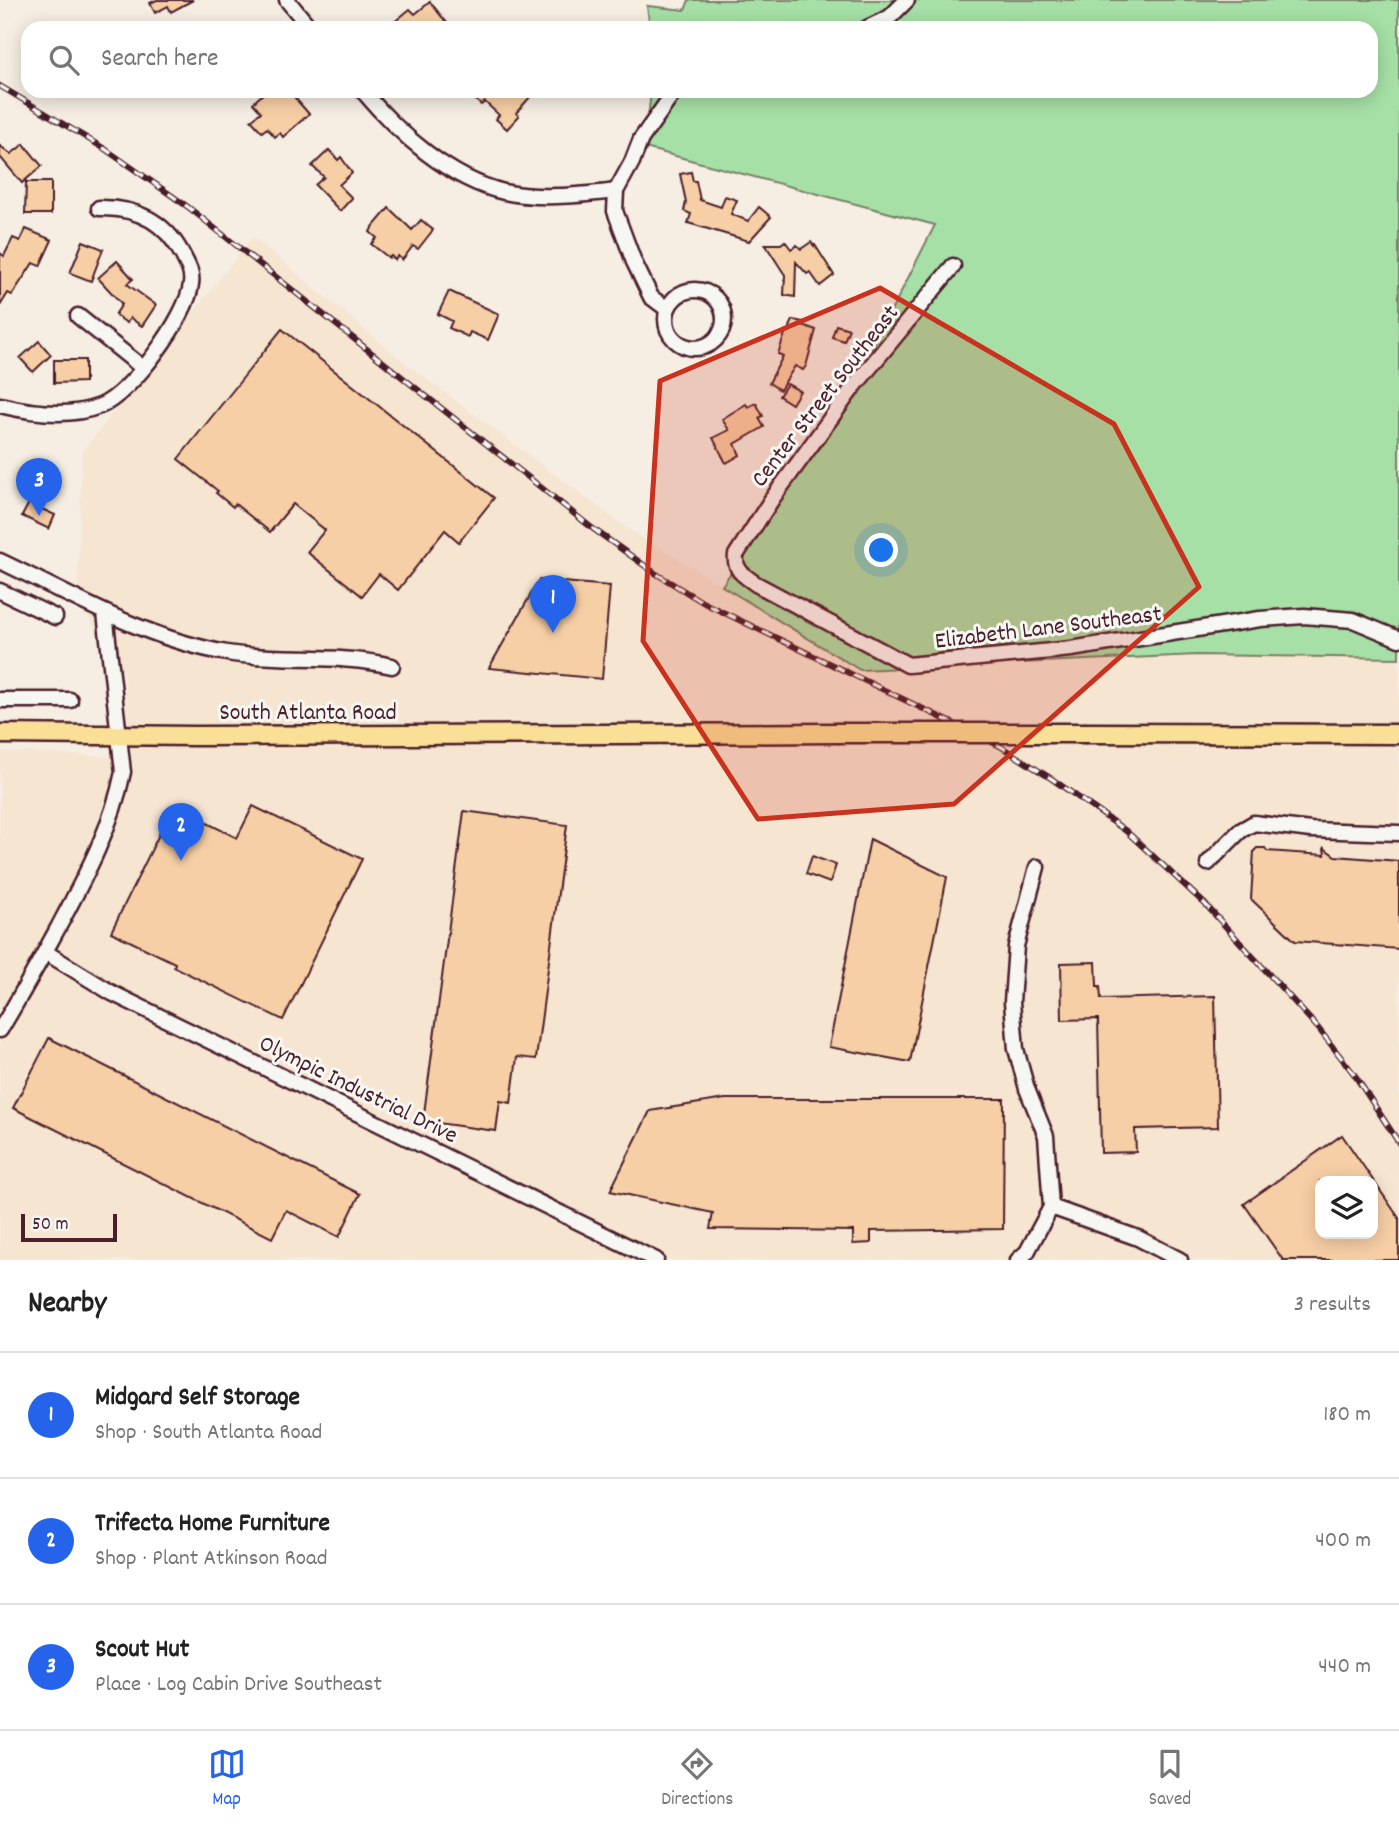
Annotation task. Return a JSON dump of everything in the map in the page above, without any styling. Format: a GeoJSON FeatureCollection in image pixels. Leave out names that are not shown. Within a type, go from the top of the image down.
{"type":"FeatureCollection","features":[{"type":"Feature","properties":{"kind":"main road","name":"South Atlanta Road"},"geometry":{"type":"LineString","coordinates":[[0,733],[420,736],[616,733],[1399,734]]}},
{"type":"Feature","properties":{"kind":"street"},"geometry":{"type":"LineString","coordinates":[[287,0],[304,21]]}},
{"type":"Feature","properties":{"kind":"street"},"geometry":{"type":"LineString","coordinates":[[882,21],[890,17],[907,0]]}},
{"type":"Feature","properties":{"kind":"street"},"geometry":{"type":"LineString","coordinates":[[370,98],[413,142],[448,167],[503,191],[531,195],[576,195],[616,191]]}},
{"type":"Feature","properties":{"kind":"street"},"geometry":{"type":"LineString","coordinates":[[667,309],[651,297],[634,262],[615,211],[616,191],[641,139],[670,98]]}},
{"type":"Feature","properties":{"kind":"street"},"geometry":{"type":"LineString","coordinates":[[0,405],[50,412],[88,410],[117,397],[143,368],[170,331],[189,297],[192,282],[190,270],[177,245],[159,225],[129,210],[99,208]]}},
{"type":"Feature","properties":{"kind":"street","name":"Center Street Southeast"},"geometry":{"type":"LineString","coordinates":[[736,555],[772,499],[852,389],[953,266]]}},
{"type":"Feature","properties":{"kind":"street"},"geometry":{"type":"LineString","coordinates":[[699,290],[719,303],[723,313],[721,330],[712,341],[701,346],[684,345],[668,331],[667,309],[683,292],[699,290]]}},
{"type":"Feature","properties":{"kind":"street"},"geometry":{"type":"LineString","coordinates":[[78,316],[143,368]]}},
{"type":"Feature","properties":{"kind":"street","name":"Elizabeth Lane Southeast"},"geometry":{"type":"LineString","coordinates":[[736,555],[737,568],[756,584],[908,665],[1071,649],[1260,619],[1304,616],[1353,620],[1399,639]]}},
{"type":"Feature","properties":{"kind":"street"},"geometry":{"type":"LineString","coordinates":[[0,561],[105,613],[157,634],[227,653],[351,659],[391,666]]}},
{"type":"Feature","properties":{"kind":"street"},"geometry":{"type":"LineString","coordinates":[[0,591],[55,617]]}},
{"type":"Feature","properties":{"kind":"street"},"geometry":{"type":"LineString","coordinates":[[0,1030],[88,870],[111,818],[123,772],[105,613]]}},
{"type":"Feature","properties":{"kind":"street"},"geometry":{"type":"LineString","coordinates":[[0,700],[70,700]]}},
{"type":"Feature","properties":{"kind":"street"},"geometry":{"type":"LineString","coordinates":[[1208,863],[1240,831],[1254,823],[1311,830],[1399,832]]}},
{"type":"Feature","properties":{"kind":"street"},"geometry":{"type":"LineString","coordinates":[[1018,1260],[1027,1252],[1051,1207],[1046,1136],[1027,1089],[1016,1049],[1012,1002],[1016,946],[1037,867]]}},
{"type":"Feature","properties":{"kind":"street","name":"Olympic Industrial Drive"},"geometry":{"type":"LineString","coordinates":[[45,952],[120,997],[656,1260]]}},
{"type":"Feature","properties":{"kind":"street"},"geometry":{"type":"LineString","coordinates":[[1051,1207],[1138,1238],[1180,1260]]}},
{"type":"Feature","properties":{"kind":"highlighted area"},"geometry":{"type":"Polygon","coordinates":[[[880,288],[1114,424],[1199,587],[954,804],[758,819],[643,641],[660,381],[880,288]]]}},
{"type":"Feature","properties":{"kind":"shaded area"},"geometry":{"type":"Polygon","coordinates":[[[253,237],[404,362],[621,524],[860,670],[1197,655],[1399,658],[1399,1260],[0,1260],[0,751],[130,758],[124,674],[77,600],[82,452],[253,237]]]}},
{"type":"Feature","properties":{"kind":"green space"},"geometry":{"type":"Polygon","coordinates":[[[689,0],[1399,0],[1399,658],[1197,655],[860,670],[722,586],[852,388],[935,225],[645,148],[650,98],[1378,98],[1378,21],[649,21],[647,6],[685,10],[689,0]]]}},
{"type":"Feature","properties":{"kind":"building"},"geometry":{"type":"Polygon","coordinates":[[[157,0],[193,0],[171,12],[168,6],[155,13],[150,3],[157,0]]]}},
{"type":"Feature","properties":{"kind":"building"},"geometry":{"type":"Polygon","coordinates":[[[430,2],[445,21],[395,21],[410,9],[415,14],[430,2]]]}},
{"type":"Feature","properties":{"kind":"building"},"geometry":{"type":"Polygon","coordinates":[[[258,98],[295,98],[309,114],[283,137],[280,133],[275,137],[267,128],[262,132],[251,120],[261,112],[253,103],[258,98]]]}},
{"type":"Feature","properties":{"kind":"building"},"geometry":{"type":"Polygon","coordinates":[[[474,98],[529,98],[516,113],[519,116],[507,129],[496,119],[499,115],[485,102],[481,105],[474,98]]]}},
{"type":"Feature","properties":{"kind":"building"},"geometry":{"type":"Polygon","coordinates":[[[24,144],[42,166],[22,183],[0,157],[0,146],[11,154],[24,144]]]}},
{"type":"Feature","properties":{"kind":"building"},"geometry":{"type":"Polygon","coordinates":[[[329,150],[338,160],[341,157],[352,173],[339,185],[352,198],[340,211],[315,185],[324,177],[312,166],[329,150]]]}},
{"type":"Feature","properties":{"kind":"building"},"geometry":{"type":"Polygon","coordinates":[[[691,172],[700,200],[721,207],[725,196],[737,200],[731,214],[748,221],[759,207],[771,217],[749,241],[688,223],[691,214],[684,211],[686,202],[680,174],[691,172]]]}},
{"type":"Feature","properties":{"kind":"building"},"geometry":{"type":"Polygon","coordinates":[[[26,182],[51,182],[51,214],[25,214],[26,182]]]}},
{"type":"Feature","properties":{"kind":"building"},"geometry":{"type":"Polygon","coordinates":[[[389,208],[412,230],[421,220],[433,230],[418,249],[413,246],[402,260],[398,256],[395,260],[391,256],[389,258],[371,244],[377,238],[370,232],[372,228],[389,208]]]}},
{"type":"Feature","properties":{"kind":"building"},"geometry":{"type":"Polygon","coordinates":[[[26,229],[52,240],[40,266],[33,263],[12,295],[8,293],[0,306],[0,253],[4,256],[13,238],[20,241],[26,229]]]}},
{"type":"Feature","properties":{"kind":"building"},"geometry":{"type":"Polygon","coordinates":[[[83,241],[103,249],[91,281],[70,273],[83,241]]]}},
{"type":"Feature","properties":{"kind":"building"},"geometry":{"type":"Polygon","coordinates":[[[785,241],[791,249],[797,245],[801,249],[811,242],[834,275],[820,286],[810,272],[807,274],[796,262],[795,297],[784,295],[785,275],[765,244],[781,244],[785,241]]]}},
{"type":"Feature","properties":{"kind":"building"},"geometry":{"type":"Polygon","coordinates":[[[117,261],[133,279],[127,284],[156,305],[142,326],[130,318],[127,323],[115,315],[122,304],[98,278],[117,261]]]}},
{"type":"Feature","properties":{"kind":"building"},"geometry":{"type":"Polygon","coordinates":[[[449,291],[499,314],[488,340],[470,332],[468,337],[449,328],[452,321],[438,314],[449,291]]]}},
{"type":"Feature","properties":{"kind":"building"},"geometry":{"type":"Polygon","coordinates":[[[793,320],[803,322],[802,325],[816,330],[806,366],[803,370],[795,366],[780,390],[769,383],[783,356],[778,354],[793,320]]]}},
{"type":"Feature","properties":{"kind":"building"},"geometry":{"type":"Polygon","coordinates":[[[836,325],[849,329],[844,341],[832,337],[836,325]]]}},
{"type":"Feature","properties":{"kind":"building"},"geometry":{"type":"Polygon","coordinates":[[[282,329],[494,498],[459,542],[445,530],[398,590],[379,574],[362,596],[307,552],[325,530],[293,504],[270,532],[235,504],[233,507],[216,493],[218,491],[178,459],[282,329]]]}},
{"type":"Feature","properties":{"kind":"building"},"geometry":{"type":"Polygon","coordinates":[[[39,341],[51,355],[33,372],[20,358],[39,341]]]}},
{"type":"Feature","properties":{"kind":"building"},"geometry":{"type":"Polygon","coordinates":[[[54,360],[85,360],[85,382],[54,383],[54,360]]]}},
{"type":"Feature","properties":{"kind":"building"},"geometry":{"type":"Polygon","coordinates":[[[787,384],[800,391],[792,404],[779,396],[787,384]]]}},
{"type":"Feature","properties":{"kind":"building"},"geometry":{"type":"Polygon","coordinates":[[[756,403],[763,416],[759,418],[764,427],[735,444],[740,455],[726,463],[713,438],[729,430],[722,419],[746,404],[748,407],[756,403]]]}},
{"type":"Feature","properties":{"kind":"building"},"geometry":{"type":"Polygon","coordinates":[[[29,503],[55,515],[49,529],[22,516],[29,503]]]}},
{"type":"Feature","properties":{"kind":"building"},"geometry":{"type":"Polygon","coordinates":[[[539,580],[610,586],[602,679],[489,668],[539,580]]]}},
{"type":"Feature","properties":{"kind":"building"},"geometry":{"type":"Polygon","coordinates":[[[173,806],[237,838],[253,806],[362,859],[283,1020],[174,967],[175,963],[111,932],[173,806]]]}},
{"type":"Feature","properties":{"kind":"building"},"geometry":{"type":"Polygon","coordinates":[[[464,811],[567,825],[536,1059],[517,1057],[511,1103],[500,1101],[496,1131],[423,1121],[464,811]]]}},
{"type":"Feature","properties":{"kind":"building"},"geometry":{"type":"Polygon","coordinates":[[[870,839],[947,877],[910,1062],[829,1047],[870,839]]]}},
{"type":"Feature","properties":{"kind":"building"},"geometry":{"type":"Polygon","coordinates":[[[1257,848],[1325,855],[1324,848],[1335,856],[1399,861],[1399,949],[1295,941],[1251,899],[1254,851],[1257,848]]]}},
{"type":"Feature","properties":{"kind":"building"},"geometry":{"type":"Polygon","coordinates":[[[812,856],[836,865],[830,883],[806,874],[812,856]]]}},
{"type":"Feature","properties":{"kind":"building"},"geometry":{"type":"Polygon","coordinates":[[[1096,962],[1097,986],[1100,986],[1101,999],[1215,996],[1218,1127],[1135,1129],[1136,1152],[1101,1153],[1098,1019],[1062,1020],[1061,963],[1096,962]]]}},
{"type":"Feature","properties":{"kind":"building"},"geometry":{"type":"Polygon","coordinates":[[[49,1038],[360,1194],[339,1237],[286,1210],[272,1238],[13,1108],[49,1038]]]}},
{"type":"Feature","properties":{"kind":"building"},"geometry":{"type":"Polygon","coordinates":[[[725,1099],[1004,1099],[1003,1229],[871,1231],[871,1243],[853,1244],[853,1231],[710,1229],[713,1213],[610,1191],[650,1111],[725,1099]]]}},
{"type":"Feature","properties":{"kind":"building"},"geometry":{"type":"Polygon","coordinates":[[[1342,1135],[1370,1176],[1315,1176],[1315,1239],[1378,1239],[1378,1187],[1399,1218],[1399,1260],[1283,1260],[1244,1204],[1342,1135]]]}},
{"type":"Feature","properties":{"kind":"railway"},"geometry":{"type":"LineString","coordinates":[[0,86],[105,149],[188,207],[592,528],[655,573],[704,603],[1000,746],[1126,831],[1205,904],[1318,1028],[1354,1074],[1399,1143]]}},
{"type":"Feature","properties":{"kind":"place","name":"Scout Hut"},"geometry":{"type":"Point","coordinates":[39,516]}},
{"type":"Feature","properties":{"kind":"place","name":"Midgard Self Storage"},"geometry":{"type":"Point","coordinates":[553,633]}},
{"type":"Feature","properties":{"kind":"place","name":"Trifecta Home Furniture"},"geometry":{"type":"Point","coordinates":[181,861]}}]}
